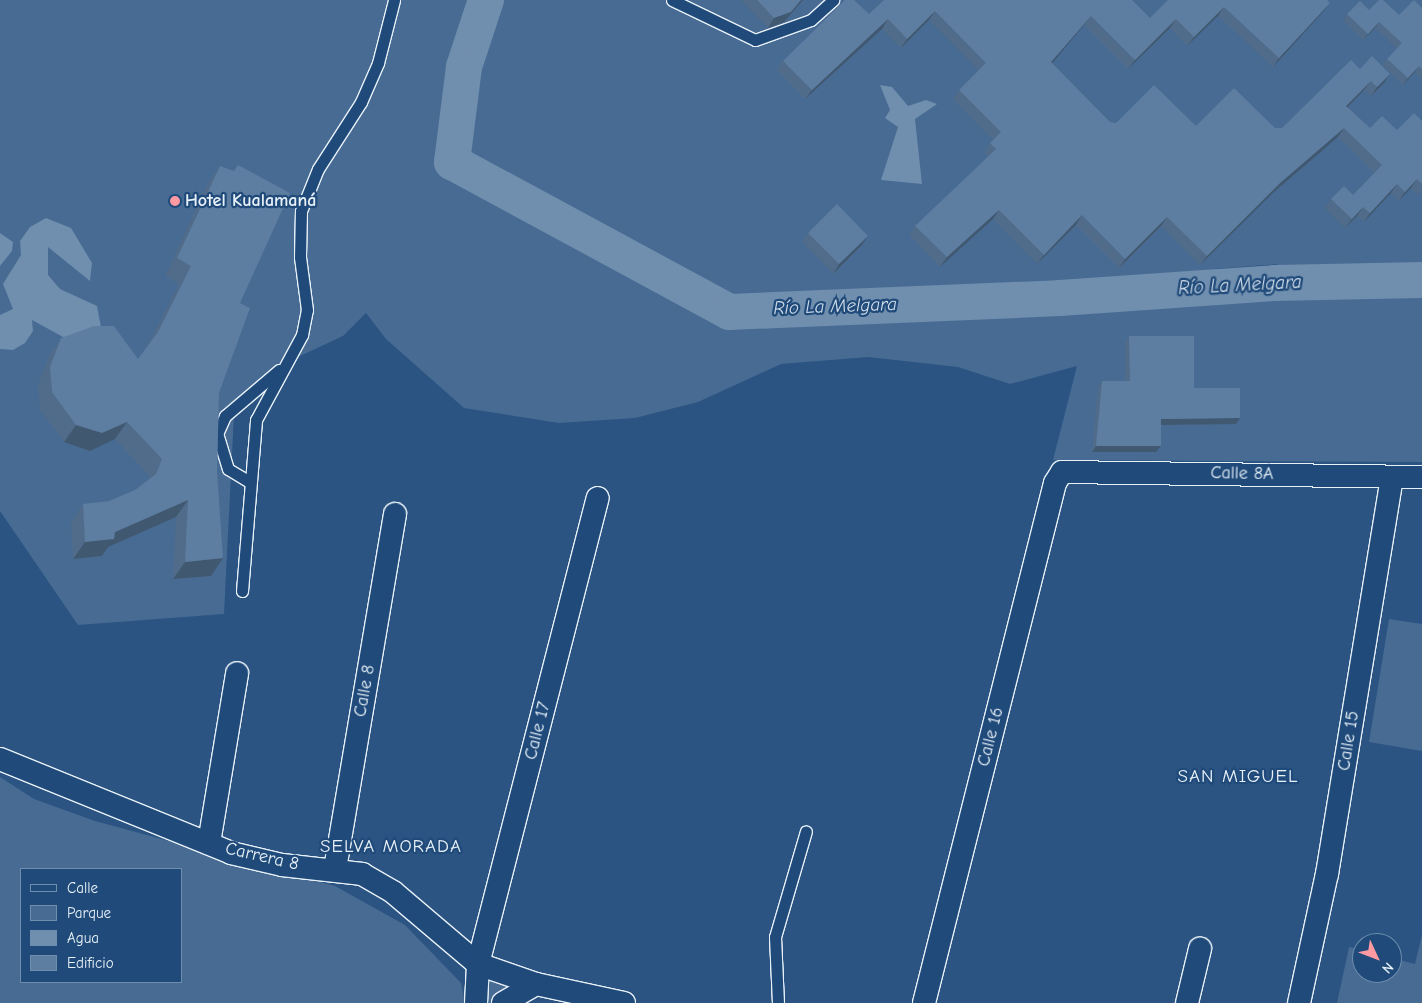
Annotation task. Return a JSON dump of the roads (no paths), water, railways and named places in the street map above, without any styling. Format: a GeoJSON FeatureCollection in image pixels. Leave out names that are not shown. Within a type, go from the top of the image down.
{"type":"FeatureCollection","features":[{"type":"Feature","properties":{"kind":"street","name":"Calle 8A"},"geometry":{"type":"LineString","coordinates":[[1062,472],[1422,477]]}},
{"type":"Feature","properties":{"kind":"street","name":"Calle 16"},"geometry":{"type":"LineString","coordinates":[[924,1003],[1055,483],[1062,472]]}},
{"type":"Feature","properties":{"kind":"street","name":"Calle 15"},"geometry":{"type":"LineString","coordinates":[[1299,1003],[1326,874],[1392,478]]}},
{"type":"Feature","properties":{"kind":"street","name":"Calle 17"},"geometry":{"type":"LineString","coordinates":[[476,1003],[478,964],[598,498]]}},
{"type":"Feature","properties":{"kind":"street","name":"Calle 8"},"geometry":{"type":"LineString","coordinates":[[335,869],[395,514]]}},
{"type":"Feature","properties":{"kind":"street"},"geometry":{"type":"LineString","coordinates":[[209,843],[237,673]]}},
{"type":"Feature","properties":{"kind":"street","name":"Carrera 8"},"geometry":{"type":"LineString","coordinates":[[0,759],[209,843],[282,865],[335,869],[362,874],[393,892],[478,964],[536,984],[624,1003]]}},
{"type":"Feature","properties":{"kind":"street"},"geometry":{"type":"LineString","coordinates":[[1188,1003],[1200,949]]}},
{"type":"Feature","properties":{"kind":"street"},"geometry":{"type":"LineString","coordinates":[[503,1003],[536,984]]}},
{"type":"Feature","properties":{"kind":"lane"},"geometry":{"type":"LineString","coordinates":[[242,591],[248,482],[256,420],[280,369],[302,335],[307,310],[300,257],[301,211],[318,169],[361,102],[378,63],[394,0]]}},
{"type":"Feature","properties":{"kind":"lane"},"geometry":{"type":"LineString","coordinates":[[672,0],[755,40],[811,20],[833,0]]}},
{"type":"Feature","properties":{"kind":"lane"},"geometry":{"type":"LineString","coordinates":[[248,482],[228,469],[217,434],[225,416],[280,369]]}},
{"type":"Feature","properties":{"kind":"lane"},"geometry":{"type":"LineString","coordinates":[[778,1003],[775,937],[806,831]]}},
{"type":"Feature","properties":{"kind":"water"},"geometry":{"type":"Polygon","coordinates":[[[880,85],[892,87],[908,106],[926,100],[937,104],[915,119],[922,184],[881,180],[898,127],[885,118],[890,110],[880,85]]]}},
{"type":"Feature","properties":{"kind":"water"},"geometry":{"type":"Polygon","coordinates":[[[46,218],[71,228],[92,263],[90,281],[48,247],[48,275],[60,289],[97,306],[101,327],[65,338],[32,320],[33,331],[25,343],[13,350],[0,349],[0,315],[13,309],[3,284],[21,255],[20,241],[30,227],[46,218]]]}},
{"type":"Feature","properties":{"kind":"water"},"geometry":{"type":"Polygon","coordinates":[[[0,233],[13,242],[12,251],[0,266],[0,233]]]}},
{"type":"Feature","properties":{"kind":"waterway","name":"Río La Melgara"},"geometry":{"type":"LineString","coordinates":[[486,0],[464,67],[452,162],[729,312],[1060,298],[1275,283],[1422,280]]}},
{"type":"Feature","properties":{"kind":"place","name":"Hotel Kualamaná"},"geometry":{"type":"Point","coordinates":[175,201]}},
{"type":"Feature","properties":{"kind":"district","name":"SAN MIGUEL"},"geometry":{"type":"Point","coordinates":[1238,777]}},
{"type":"Feature","properties":{"kind":"district","name":"SELVA MORADA"},"geometry":{"type":"Point","coordinates":[391,847]}}]}
